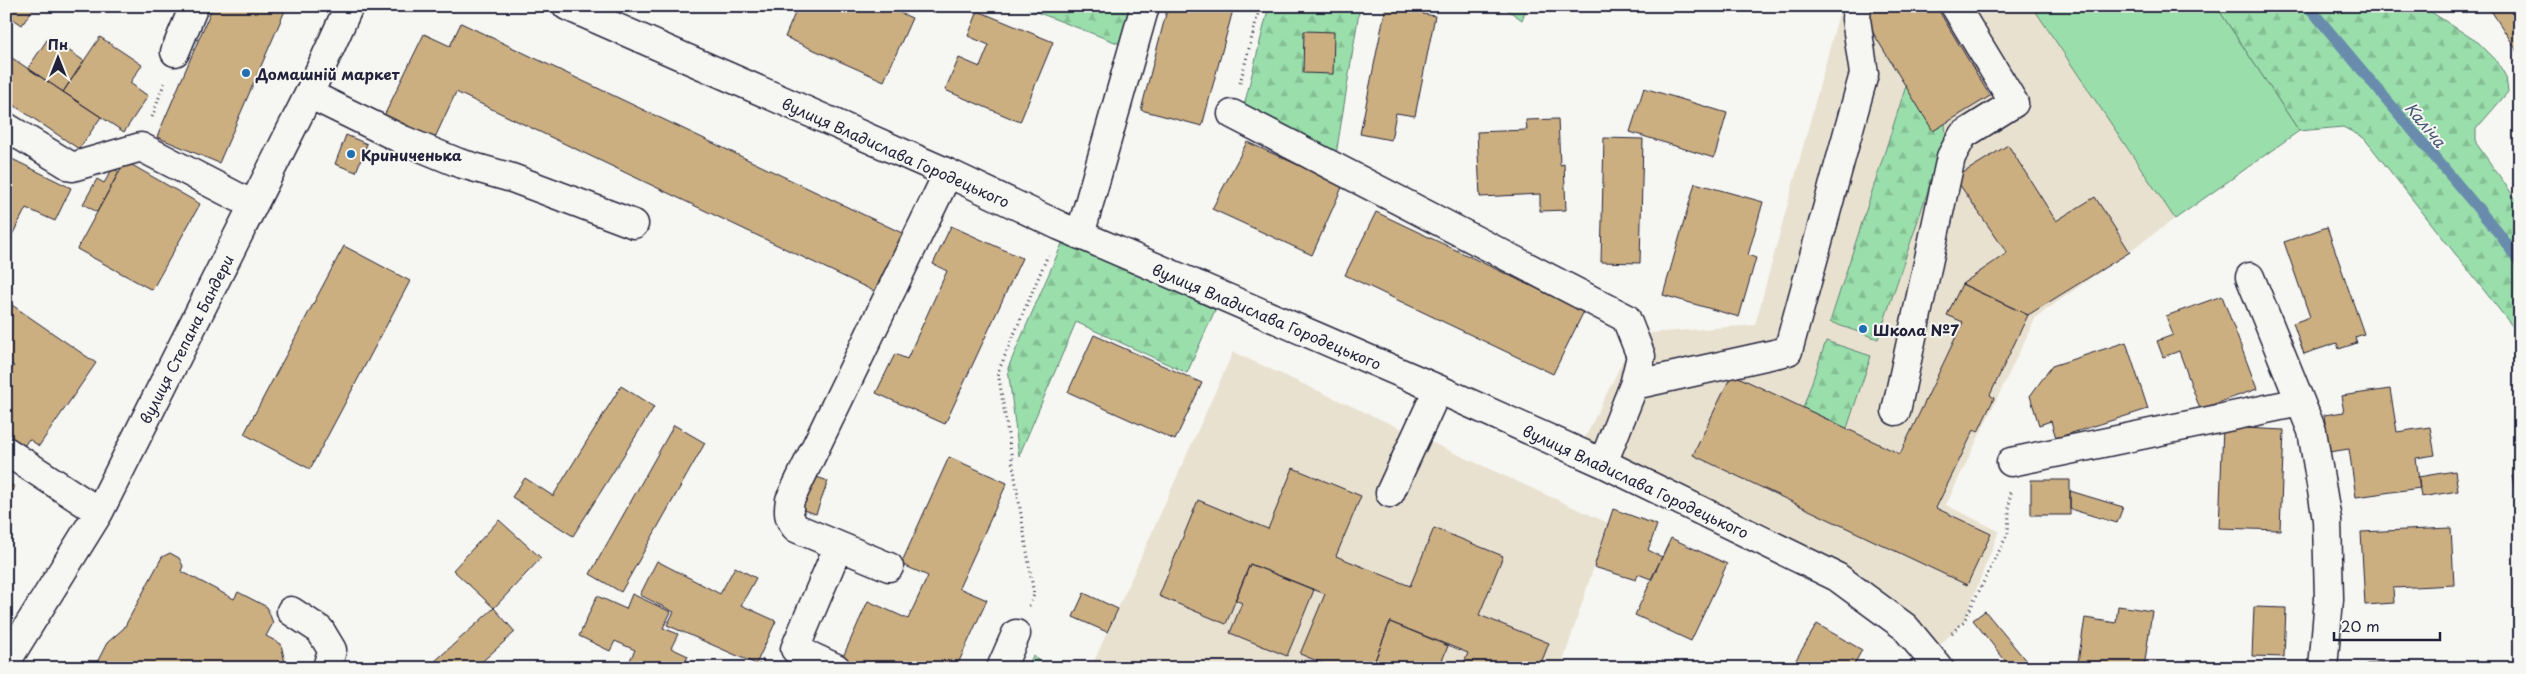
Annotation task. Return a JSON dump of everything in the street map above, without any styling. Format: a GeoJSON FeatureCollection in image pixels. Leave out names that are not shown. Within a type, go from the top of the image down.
{"type":"FeatureCollection","features":[{"type":"Feature","properties":{"kind":"street"},"geometry":{"type":"LineString","coordinates":[[175,52],[194,6]]}},
{"type":"Feature","properties":{"kind":"street","name":"вулиця Степана Бандери"},"geometry":{"type":"LineString","coordinates":[[6,662],[99,512],[308,94],[349,6]]}},
{"type":"Feature","properties":{"kind":"street","name":"вулиця Владислава Городецького"},"geometry":{"type":"LineString","coordinates":[[567,6],[948,173],[1070,231],[1438,389],[1603,464],[1837,577],[1905,627],[1934,662]]}},
{"type":"Feature","properties":{"kind":"street"},"geometry":{"type":"LineString","coordinates":[[1070,231],[1145,6]]}},
{"type":"Feature","properties":{"kind":"street"},"geometry":{"type":"LineString","coordinates":[[1634,385],[1788,351],[1864,74],[1856,19],[1857,6]]}},
{"type":"Feature","properties":{"kind":"street"},"geometry":{"type":"LineString","coordinates":[[1896,411],[1951,157],[1963,135],[2014,103],[1955,6]]}},
{"type":"Feature","properties":{"kind":"street"},"geometry":{"type":"LineString","coordinates":[[308,94],[403,140],[459,163],[512,178],[634,224]]}},
{"type":"Feature","properties":{"kind":"street"},"geometry":{"type":"LineString","coordinates":[[1232,114],[1626,318],[1641,356],[1634,385],[1603,464]]}},
{"type":"Feature","properties":{"kind":"street"},"geometry":{"type":"LineString","coordinates":[[6,127],[72,167],[141,147],[253,205]]}},
{"type":"Feature","properties":{"kind":"street"},"geometry":{"type":"LineString","coordinates":[[890,567],[796,528],[789,520],[790,500],[948,173]]}},
{"type":"Feature","properties":{"kind":"street"},"geometry":{"type":"LineString","coordinates":[[2250,277],[2312,431],[2327,520],[2329,599],[2323,668]]}},
{"type":"Feature","properties":{"kind":"street"},"geometry":{"type":"LineString","coordinates":[[1390,493],[1438,389]]}},
{"type":"Feature","properties":{"kind":"street"},"geometry":{"type":"LineString","coordinates":[[2011,462],[2300,402]]}},
{"type":"Feature","properties":{"kind":"street"},"geometry":{"type":"LineString","coordinates":[[6,451],[99,512]]}},
{"type":"Feature","properties":{"kind":"street"},"geometry":{"type":"LineString","coordinates":[[836,668],[796,649],[838,546]]}},
{"type":"Feature","properties":{"kind":"street"},"geometry":{"type":"LineString","coordinates":[[291,611],[320,630],[332,650],[327,668]]}},
{"type":"Feature","properties":{"kind":"street"},"geometry":{"type":"LineString","coordinates":[[1001,668],[1016,634]]}},
{"type":"Feature","properties":{"kind":"path"},"geometry":{"type":"LineString","coordinates":[[1232,114],[1260,6]]}},
{"type":"Feature","properties":{"kind":"path"},"geometry":{"type":"LineString","coordinates":[[141,147],[175,52]]}},
{"type":"Feature","properties":{"kind":"path"},"geometry":{"type":"LineString","coordinates":[[1034,595],[998,372],[1070,231]]}},
{"type":"Feature","properties":{"kind":"path"},"geometry":{"type":"LineString","coordinates":[[1934,662],[1964,621],[2008,533],[2011,462]]}},
{"type":"Feature","properties":{"kind":"shaded area","name":"Школа №7"},"geometry":{"type":"Polygon","coordinates":[[[1841,6],[2216,6],[2299,131],[2036,317],[1946,505],[1999,531],[1964,621],[1929,656],[1905,627],[1578,452],[1636,334],[1755,325],[1841,6]]]}},
{"type":"Feature","properties":{"kind":"shaded area"},"geometry":{"type":"Polygon","coordinates":[[[1233,352],[1608,523],[1561,668],[1091,668],[1233,352]]]}},
{"type":"Feature","properties":{"kind":"green space"},"geometry":{"type":"Polygon","coordinates":[[[1021,6],[1145,6],[1133,49],[1021,6]]]}},
{"type":"Feature","properties":{"kind":"green space"},"geometry":{"type":"Polygon","coordinates":[[[1269,6],[1360,6],[1334,167],[1241,118],[1269,6]]]}},
{"type":"Feature","properties":{"kind":"green space"},"geometry":{"type":"Polygon","coordinates":[[[1502,6],[1527,6],[1522,20],[1502,6]]]}},
{"type":"Feature","properties":{"kind":"green space"},"geometry":{"type":"Polygon","coordinates":[[[2032,6],[2216,6],[2299,131],[2175,219],[2032,6]]]}},
{"type":"Feature","properties":{"kind":"green space"},"geometry":{"type":"Polygon","coordinates":[[[2216,6],[2422,6],[2479,43],[2497,61],[2506,77],[2508,92],[2476,129],[2476,143],[2520,205],[2520,336],[2364,138],[2343,127],[2299,131],[2216,6]]]}},
{"type":"Feature","properties":{"kind":"green space"},"geometry":{"type":"Polygon","coordinates":[[[1906,86],[1945,123],[1946,137],[1878,339],[1830,322],[1906,86]]]}},
{"type":"Feature","properties":{"kind":"green space"},"geometry":{"type":"Polygon","coordinates":[[[1064,239],[1215,310],[1187,373],[1076,322],[1019,456],[1008,368],[1064,239]]]}},
{"type":"Feature","properties":{"kind":"green space"},"geometry":{"type":"Polygon","coordinates":[[[1826,341],[1871,356],[1847,428],[1803,408],[1826,341]]]}},
{"type":"Feature","properties":{"kind":"green space"},"geometry":{"type":"Polygon","coordinates":[[[1033,656],[1048,668],[1027,668],[1033,656]]]}},
{"type":"Feature","properties":{"kind":"building"},"geometry":{"type":"Polygon","coordinates":[[[6,6],[35,6],[22,25],[6,14],[6,6]]]}},
{"type":"Feature","properties":{"kind":"building"},"geometry":{"type":"Polygon","coordinates":[[[213,6],[287,6],[219,163],[157,137],[213,6]]]}},
{"type":"Feature","properties":{"kind":"building"},"geometry":{"type":"Polygon","coordinates":[[[798,6],[884,6],[912,18],[884,81],[785,37],[798,6]]]}},
{"type":"Feature","properties":{"kind":"building"},"geometry":{"type":"Polygon","coordinates":[[[1168,6],[1234,6],[1202,126],[1141,110],[1168,6]]]}},
{"type":"Feature","properties":{"kind":"building"},"geometry":{"type":"Polygon","coordinates":[[[1386,6],[1425,6],[1423,14],[1435,16],[1415,116],[1396,113],[1391,140],[1360,134],[1386,6]]]}},
{"type":"Feature","properties":{"kind":"building"},"geometry":{"type":"Polygon","coordinates":[[[1873,6],[1936,6],[1990,96],[1933,131],[1861,13],[1873,6]]]}},
{"type":"Feature","properties":{"kind":"building"},"geometry":{"type":"Polygon","coordinates":[[[2488,6],[2520,6],[2520,55],[2488,6]]]}},
{"type":"Feature","properties":{"kind":"building"},"geometry":{"type":"Polygon","coordinates":[[[978,11],[1053,42],[1020,122],[945,90],[959,58],[980,67],[989,45],[968,36],[978,11]]]}},
{"type":"Feature","properties":{"kind":"building"},"geometry":{"type":"Polygon","coordinates":[[[461,23],[904,234],[876,292],[456,92],[432,144],[382,120],[424,34],[450,46],[461,23]]]}},
{"type":"Feature","properties":{"kind":"building"},"geometry":{"type":"Polygon","coordinates":[[[1304,31],[1334,32],[1333,74],[1303,73],[1304,31]]]}},
{"type":"Feature","properties":{"kind":"building"},"geometry":{"type":"Polygon","coordinates":[[[49,37],[84,61],[63,92],[28,68],[49,37]]]}},
{"type":"Feature","properties":{"kind":"building"},"geometry":{"type":"Polygon","coordinates":[[[100,37],[142,65],[130,83],[148,96],[124,132],[63,92],[100,37]]]}},
{"type":"Feature","properties":{"kind":"building"},"geometry":{"type":"Polygon","coordinates":[[[6,54],[101,117],[79,149],[6,100],[6,54]]]}},
{"type":"Feature","properties":{"kind":"building"},"geometry":{"type":"Polygon","coordinates":[[[1644,88],[1727,113],[1714,158],[1630,132],[1644,88]]]}},
{"type":"Feature","properties":{"kind":"building"},"geometry":{"type":"Polygon","coordinates":[[[1558,119],[1560,165],[1564,164],[1566,210],[1540,211],[1540,194],[1480,197],[1477,132],[1527,130],[1526,120],[1558,119]]]}},
{"type":"Feature","properties":{"kind":"building","name":"Криниченька"},"geometry":{"type":"Polygon","coordinates":[[[346,135],[367,144],[356,172],[335,164],[346,135]]]}},
{"type":"Feature","properties":{"kind":"building"},"geometry":{"type":"Polygon","coordinates":[[[1604,138],[1643,139],[1640,263],[1601,262],[1604,138]]]}},
{"type":"Feature","properties":{"kind":"building"},"geometry":{"type":"Polygon","coordinates":[[[1247,142],[1343,185],[1312,255],[1212,209],[1247,142]]]}},
{"type":"Feature","properties":{"kind":"building"},"geometry":{"type":"Polygon","coordinates":[[[2008,145],[2056,221],[2095,197],[2130,252],[2028,315],[1962,284],[2007,253],[1955,178],[2008,145]]]}},
{"type":"Feature","properties":{"kind":"building"},"geometry":{"type":"Polygon","coordinates":[[[6,156],[71,188],[55,221],[26,208],[8,243],[6,242],[6,156]]]}},
{"type":"Feature","properties":{"kind":"building"},"geometry":{"type":"Polygon","coordinates":[[[125,161],[200,204],[152,290],[77,249],[125,161]]]}},
{"type":"Feature","properties":{"kind":"building"},"geometry":{"type":"Polygon","coordinates":[[[113,168],[119,172],[97,212],[83,204],[97,179],[104,183],[113,168]]]}},
{"type":"Feature","properties":{"kind":"building"},"geometry":{"type":"Polygon","coordinates":[[[1695,183],[1763,202],[1748,255],[1756,258],[1739,317],[1663,295],[1695,183]]]}},
{"type":"Feature","properties":{"kind":"building"},"geometry":{"type":"Polygon","coordinates":[[[1376,212],[1584,311],[1553,374],[1345,275],[1376,212]]]}},
{"type":"Feature","properties":{"kind":"building"},"geometry":{"type":"Polygon","coordinates":[[[951,226],[1022,258],[945,424],[876,393],[895,354],[907,359],[947,271],[933,264],[951,226]]]}},
{"type":"Feature","properties":{"kind":"building"},"geometry":{"type":"Polygon","coordinates":[[[2327,227],[2364,334],[2355,337],[2357,343],[2339,349],[2337,343],[2304,354],[2293,323],[2310,317],[2284,242],[2327,227]]]}},
{"type":"Feature","properties":{"kind":"building"},"geometry":{"type":"Polygon","coordinates":[[[344,246],[410,281],[310,469],[244,434],[344,246]]]}},
{"type":"Feature","properties":{"kind":"building"},"geometry":{"type":"Polygon","coordinates":[[[6,257],[12,261],[6,271],[6,257]]]}},
{"type":"Feature","properties":{"kind":"building"},"geometry":{"type":"Polygon","coordinates":[[[1962,284],[2028,315],[1990,395],[1994,398],[1978,432],[1974,430],[1936,508],[1991,534],[1967,585],[1693,455],[1732,374],[1900,454],[1963,322],[1947,315],[1962,284]]]}},
{"type":"Feature","properties":{"kind":"building"},"geometry":{"type":"Polygon","coordinates":[[[2222,296],[2257,389],[2200,409],[2179,351],[2163,357],[2157,341],[2173,335],[2166,316],[2222,296]]]}},
{"type":"Feature","properties":{"kind":"building"},"geometry":{"type":"Polygon","coordinates":[[[12,305],[96,363],[39,446],[29,439],[24,446],[6,433],[6,377],[14,366],[6,361],[6,314],[12,305]]]}},
{"type":"Feature","properties":{"kind":"building"},"geometry":{"type":"Polygon","coordinates":[[[1094,335],[1202,383],[1175,440],[1068,392],[1094,335]]]}},
{"type":"Feature","properties":{"kind":"building"},"geometry":{"type":"Polygon","coordinates":[[[2126,342],[2148,409],[2056,438],[2051,421],[2039,425],[2030,396],[2052,366],[2126,342]]]}},
{"type":"Feature","properties":{"kind":"building"},"geometry":{"type":"Polygon","coordinates":[[[621,386],[654,407],[573,536],[512,497],[525,478],[553,496],[621,386]]]}},
{"type":"Feature","properties":{"kind":"building"},"geometry":{"type":"Polygon","coordinates":[[[2390,389],[2397,432],[2430,427],[2435,455],[2416,458],[2420,488],[2356,497],[2349,449],[2329,452],[2324,415],[2344,412],[2341,396],[2390,389]]]}},
{"type":"Feature","properties":{"kind":"building"},"geometry":{"type":"Polygon","coordinates":[[[674,425],[705,443],[621,592],[590,574],[674,425]]]}},
{"type":"Feature","properties":{"kind":"building"},"geometry":{"type":"Polygon","coordinates":[[[2223,427],[2284,430],[2280,530],[2219,528],[2223,427]]]}},
{"type":"Feature","properties":{"kind":"building"},"geometry":{"type":"Polygon","coordinates":[[[949,457],[1007,483],[959,588],[987,600],[956,668],[862,668],[842,659],[868,601],[908,619],[928,576],[901,564],[949,457]]]}},
{"type":"Feature","properties":{"kind":"building"},"geometry":{"type":"Polygon","coordinates":[[[1293,468],[1361,496],[1336,556],[1410,586],[1434,528],[1503,556],[1479,615],[1549,643],[1539,668],[1462,668],[1468,653],[1390,622],[1372,668],[1334,668],[1300,654],[1325,594],[1250,564],[1226,624],[1159,596],[1198,500],[1268,529],[1293,468]]]}},
{"type":"Feature","properties":{"kind":"building"},"geometry":{"type":"Polygon","coordinates":[[[2455,471],[2458,491],[2421,497],[2418,477],[2455,471]]]}},
{"type":"Feature","properties":{"kind":"building"},"geometry":{"type":"Polygon","coordinates":[[[811,475],[828,481],[816,514],[800,509],[811,475]]]}},
{"type":"Feature","properties":{"kind":"building"},"geometry":{"type":"Polygon","coordinates":[[[2520,475],[2520,503],[2517,503],[2512,476],[2520,475]]]}},
{"type":"Feature","properties":{"kind":"building"},"geometry":{"type":"Polygon","coordinates":[[[2031,480],[2070,480],[2070,515],[2031,515],[2031,480]]]}},
{"type":"Feature","properties":{"kind":"building"},"geometry":{"type":"Polygon","coordinates":[[[6,481],[15,487],[6,500],[6,481]]]}},
{"type":"Feature","properties":{"kind":"building"},"geometry":{"type":"Polygon","coordinates":[[[2070,491],[2123,507],[2117,523],[2070,509],[2070,491]]]}},
{"type":"Feature","properties":{"kind":"building"},"geometry":{"type":"Polygon","coordinates":[[[1613,509],[1657,525],[1648,550],[1662,557],[1651,579],[1638,574],[1636,580],[1594,567],[1613,509]]]}},
{"type":"Feature","properties":{"kind":"building"},"geometry":{"type":"Polygon","coordinates":[[[499,520],[541,558],[494,608],[453,570],[499,520]]]}},
{"type":"Feature","properties":{"kind":"building"},"geometry":{"type":"Polygon","coordinates":[[[2451,528],[2454,585],[2393,588],[2394,603],[2365,605],[2361,532],[2451,528]]]}},
{"type":"Feature","properties":{"kind":"building"},"geometry":{"type":"Polygon","coordinates":[[[1671,538],[1727,564],[1691,641],[1635,615],[1671,538]]]}},
{"type":"Feature","properties":{"kind":"building"},"geometry":{"type":"Polygon","coordinates":[[[170,553],[179,558],[183,566],[181,571],[234,599],[238,592],[267,607],[273,623],[266,636],[281,644],[285,663],[283,668],[94,668],[107,643],[124,628],[162,557],[170,553]]]}},
{"type":"Feature","properties":{"kind":"building"},"geometry":{"type":"Polygon","coordinates":[[[657,561],[720,594],[735,567],[756,578],[741,605],[776,621],[756,664],[667,625],[674,612],[640,595],[657,561]]]}},
{"type":"Feature","properties":{"kind":"building"},"geometry":{"type":"Polygon","coordinates":[[[1250,564],[1314,590],[1287,656],[1230,633],[1242,603],[1235,600],[1250,564]]]}},
{"type":"Feature","properties":{"kind":"building"},"geometry":{"type":"Polygon","coordinates":[[[1084,593],[1118,609],[1107,632],[1073,617],[1084,593]]]}},
{"type":"Feature","properties":{"kind":"building"},"geometry":{"type":"Polygon","coordinates":[[[632,594],[671,612],[663,628],[678,634],[671,648],[688,656],[683,668],[626,668],[635,650],[615,641],[610,651],[579,636],[597,596],[626,609],[632,594]]]}},
{"type":"Feature","properties":{"kind":"building"},"geometry":{"type":"Polygon","coordinates":[[[2118,606],[2152,611],[2144,668],[2094,668],[2095,665],[2078,662],[2085,618],[2116,623],[2118,606]]]}},
{"type":"Feature","properties":{"kind":"building"},"geometry":{"type":"Polygon","coordinates":[[[2254,607],[2286,608],[2284,657],[2252,656],[2254,607]]]}},
{"type":"Feature","properties":{"kind":"building"},"geometry":{"type":"Polygon","coordinates":[[[494,608],[515,632],[475,668],[438,668],[433,663],[494,608]]]}},
{"type":"Feature","properties":{"kind":"building"},"geometry":{"type":"Polygon","coordinates":[[[1985,611],[2032,668],[2011,668],[1973,620],[1985,611]]]}},
{"type":"Feature","properties":{"kind":"building"},"geometry":{"type":"Polygon","coordinates":[[[1390,622],[1448,646],[1439,668],[1372,668],[1390,622]]]}},
{"type":"Feature","properties":{"kind":"building"},"geometry":{"type":"Polygon","coordinates":[[[1817,624],[1862,650],[1852,668],[1791,668],[1817,624]]]}},
{"type":"Feature","properties":{"kind":"building"},"geometry":{"type":"Polygon","coordinates":[[[2400,661],[2401,668],[2366,668],[2366,664],[2400,661]]]}},
{"type":"Feature","properties":{"kind":"waterway","name":"Каліча"},"geometry":{"type":"LineString","coordinates":[[2308,6],[2501,236],[2520,263]]}},
{"type":"Feature","properties":{"kind":"place","name":"Домашній маркет"},"geometry":{"type":"Point","coordinates":[246,73]}},
{"type":"Feature","properties":{"kind":"place","name":"Криниченька"},"geometry":{"type":"Point","coordinates":[351,154]}},
{"type":"Feature","properties":{"kind":"place","name":"Школа №7"},"geometry":{"type":"Point","coordinates":[1863,329]}}]}
